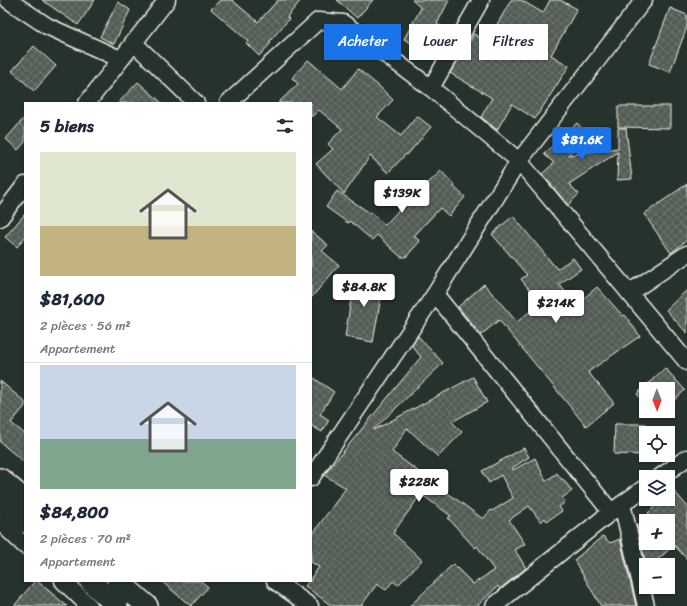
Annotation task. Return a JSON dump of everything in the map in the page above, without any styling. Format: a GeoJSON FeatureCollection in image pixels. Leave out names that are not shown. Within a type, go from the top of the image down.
{"type":"FeatureCollection","features":[{"type":"Feature","properties":{"kind":"main road"},"geometry":{"type":"LineString","coordinates":[[0,479],[24,499]]}},
{"type":"Feature","properties":{"kind":"main road"},"geometry":{"type":"LineString","coordinates":[[0,500],[24,521]]}},
{"type":"Feature","properties":{"kind":"main road"},"geometry":{"type":"LineString","coordinates":[[91,582],[112,604]]}},
{"type":"Feature","properties":{"kind":"main road"},"geometry":{"type":"LineString","coordinates":[[119,582],[147,606]]}},
{"type":"Feature","properties":{"kind":"street"},"geometry":{"type":"LineString","coordinates":[[8,0],[47,26],[120,59]]}},
{"type":"Feature","properties":{"kind":"street"},"geometry":{"type":"LineString","coordinates":[[88,102],[167,0]]}},
{"type":"Feature","properties":{"kind":"street"},"geometry":{"type":"LineString","coordinates":[[431,88],[481,0]]}},
{"type":"Feature","properties":{"kind":"street"},"geometry":{"type":"LineString","coordinates":[[312,477],[435,294],[519,161],[644,0]]}},
{"type":"Feature","properties":{"kind":"street"},"geometry":{"type":"LineString","coordinates":[[229,102],[318,21],[343,22],[431,88],[519,161],[687,362]]}},
{"type":"Feature","properties":{"kind":"street"},"geometry":{"type":"LineString","coordinates":[[134,42],[195,102]]}},
{"type":"Feature","properties":{"kind":"street"},"geometry":{"type":"LineString","coordinates":[[0,218],[24,186]]}},
{"type":"Feature","properties":{"kind":"street"},"geometry":{"type":"LineString","coordinates":[[629,293],[687,254]]}},
{"type":"Feature","properties":{"kind":"street"},"geometry":{"type":"LineString","coordinates":[[435,294],[617,508],[646,606]]}},
{"type":"Feature","properties":{"kind":"street"},"geometry":{"type":"LineString","coordinates":[[670,470],[687,458]]}},
{"type":"Feature","properties":{"kind":"street"},"geometry":{"type":"LineString","coordinates":[[494,606],[639,492]]}},
{"type":"Feature","properties":{"kind":"street"},"geometry":{"type":"LineString","coordinates":[[0,522],[24,545]]}},
{"type":"Feature","properties":{"kind":"street"},"geometry":{"type":"LineString","coordinates":[[64,582],[90,606]]}},
{"type":"Feature","properties":{"kind":"street"},"geometry":{"type":"LineString","coordinates":[[276,582],[310,606]]}},
{"type":"Feature","properties":{"kind":"building"},"geometry":{"type":"Polygon","coordinates":[[[42,0],[95,0],[78,25],[42,0]]]}},
{"type":"Feature","properties":{"kind":"building"},"geometry":{"type":"Polygon","coordinates":[[[220,0],[232,0],[258,22],[278,0],[301,0],[287,17],[289,19],[269,42],[271,43],[259,56],[246,43],[248,41],[211,9],[220,0]]]}},
{"type":"Feature","properties":{"kind":"building"},"geometry":{"type":"Polygon","coordinates":[[[337,0],[373,0],[357,18],[337,0]]]}},
{"type":"Feature","properties":{"kind":"building"},"geometry":{"type":"Polygon","coordinates":[[[412,0],[449,0],[437,24],[412,24],[421,8],[412,0]]]}},
{"type":"Feature","properties":{"kind":"building"},"geometry":{"type":"Polygon","coordinates":[[[511,0],[521,0],[543,13],[550,0],[560,0],[577,9],[551,55],[569,66],[535,119],[512,104],[497,130],[481,117],[492,98],[450,73],[458,60],[471,60],[471,39],[474,34],[479,37],[479,60],[548,60],[548,24],[497,24],[511,0]]]}},
{"type":"Feature","properties":{"kind":"building"},"geometry":{"type":"Polygon","coordinates":[[[118,2],[130,10],[114,44],[100,37],[118,2]]]}},
{"type":"Feature","properties":{"kind":"building"},"geometry":{"type":"Polygon","coordinates":[[[670,8],[687,15],[687,27],[670,72],[649,64],[670,8]]]}},
{"type":"Feature","properties":{"kind":"building"},"geometry":{"type":"Polygon","coordinates":[[[409,30],[409,42],[404,39],[409,30]]]}},
{"type":"Feature","properties":{"kind":"building"},"geometry":{"type":"Polygon","coordinates":[[[34,46],[56,66],[34,91],[12,71],[34,46]]]}},
{"type":"Feature","properties":{"kind":"building"},"geometry":{"type":"Polygon","coordinates":[[[308,60],[342,89],[358,69],[393,100],[377,117],[401,136],[417,116],[431,127],[407,155],[406,154],[388,173],[370,156],[344,194],[316,164],[333,149],[328,144],[342,129],[319,110],[312,116],[312,102],[279,102],[298,84],[292,78],[308,60]]]}},
{"type":"Feature","properties":{"kind":"building"},"geometry":{"type":"Polygon","coordinates":[[[138,82],[161,102],[119,102],[138,82]]]}},
{"type":"Feature","properties":{"kind":"building"},"geometry":{"type":"Polygon","coordinates":[[[618,106],[670,106],[670,128],[618,127],[618,106]]]}},
{"type":"Feature","properties":{"kind":"building"},"geometry":{"type":"Polygon","coordinates":[[[24,118],[24,143],[18,150],[6,139],[24,118]]]}},
{"type":"Feature","properties":{"kind":"building"},"geometry":{"type":"Polygon","coordinates":[[[577,123],[589,136],[568,155],[618,148],[618,128],[626,128],[632,179],[617,180],[618,152],[569,184],[579,194],[568,205],[542,174],[554,163],[544,154],[577,123]]]}},
{"type":"Feature","properties":{"kind":"building"},"geometry":{"type":"Polygon","coordinates":[[[441,171],[455,186],[454,187],[465,197],[449,216],[440,208],[414,236],[420,241],[406,257],[401,257],[377,235],[372,240],[350,221],[348,223],[326,207],[337,191],[370,212],[385,225],[411,197],[412,198],[441,171]]]}},
{"type":"Feature","properties":{"kind":"building"},"geometry":{"type":"Polygon","coordinates":[[[687,184],[687,240],[671,253],[644,214],[687,184]]]}},
{"type":"Feature","properties":{"kind":"building"},"geometry":{"type":"Polygon","coordinates":[[[24,215],[24,238],[17,247],[5,237],[24,215]]]}},
{"type":"Feature","properties":{"kind":"building"},"geometry":{"type":"Polygon","coordinates":[[[513,216],[557,269],[573,258],[581,269],[559,284],[576,305],[597,287],[623,316],[625,315],[640,336],[588,372],[614,403],[586,426],[499,320],[481,335],[458,307],[484,284],[517,322],[540,303],[521,279],[527,275],[492,234],[513,216]]]}},
{"type":"Feature","properties":{"kind":"building"},"geometry":{"type":"Polygon","coordinates":[[[312,232],[328,245],[322,251],[339,265],[312,297],[312,232]]]}},
{"type":"Feature","properties":{"kind":"building"},"geometry":{"type":"Polygon","coordinates":[[[355,274],[384,279],[373,342],[345,337],[355,274]]]}},
{"type":"Feature","properties":{"kind":"building"},"geometry":{"type":"Polygon","coordinates":[[[687,290],[687,333],[666,310],[687,290]]]}},
{"type":"Feature","properties":{"kind":"building"},"geometry":{"type":"Polygon","coordinates":[[[418,336],[443,363],[374,430],[473,377],[487,402],[452,422],[462,432],[438,457],[407,428],[392,452],[483,519],[491,510],[492,511],[513,498],[501,475],[489,483],[482,471],[524,448],[529,457],[512,468],[513,470],[535,458],[546,481],[557,473],[572,491],[562,498],[565,502],[559,507],[562,511],[547,521],[545,518],[541,522],[529,506],[509,520],[525,544],[515,550],[526,568],[500,589],[498,586],[477,606],[410,606],[453,564],[473,584],[494,570],[477,546],[475,548],[448,518],[451,516],[421,494],[393,533],[422,560],[398,585],[393,581],[386,590],[377,584],[361,606],[332,606],[305,586],[308,582],[312,582],[312,577],[319,567],[312,563],[312,535],[346,488],[324,475],[421,357],[412,346],[418,336]]]}},
{"type":"Feature","properties":{"kind":"building"},"geometry":{"type":"Polygon","coordinates":[[[665,368],[685,390],[675,399],[675,382],[650,382],[665,368]]]}},
{"type":"Feature","properties":{"kind":"building"},"geometry":{"type":"Polygon","coordinates":[[[312,377],[334,392],[320,414],[329,420],[322,432],[312,426],[312,377]]]}},
{"type":"Feature","properties":{"kind":"building"},"geometry":{"type":"Polygon","coordinates":[[[0,381],[24,401],[24,407],[11,423],[24,433],[24,462],[0,442],[0,381]]]}},
{"type":"Feature","properties":{"kind":"building"},"geometry":{"type":"Polygon","coordinates":[[[615,424],[646,424],[646,426],[639,426],[639,455],[614,454],[615,424]]]}},
{"type":"Feature","properties":{"kind":"building"},"geometry":{"type":"Polygon","coordinates":[[[675,492],[687,506],[687,559],[675,546],[675,514],[648,513],[655,506],[675,506],[675,492]]]}},
{"type":"Feature","properties":{"kind":"building"},"geometry":{"type":"Polygon","coordinates":[[[639,525],[639,535],[637,526],[639,525]]]}},
{"type":"Feature","properties":{"kind":"building"},"geometry":{"type":"Polygon","coordinates":[[[603,536],[610,543],[620,539],[636,606],[601,606],[574,560],[603,536]]]}},
{"type":"Feature","properties":{"kind":"building"},"geometry":{"type":"Polygon","coordinates":[[[643,550],[668,550],[660,558],[644,558],[643,550]]]}},
{"type":"Feature","properties":{"kind":"building"},"geometry":{"type":"Polygon","coordinates":[[[34,582],[38,582],[67,606],[14,606],[34,582]]]}},
{"type":"Feature","properties":{"kind":"building"},"geometry":{"type":"Polygon","coordinates":[[[162,582],[202,582],[208,587],[191,606],[162,582]]]}}]}
